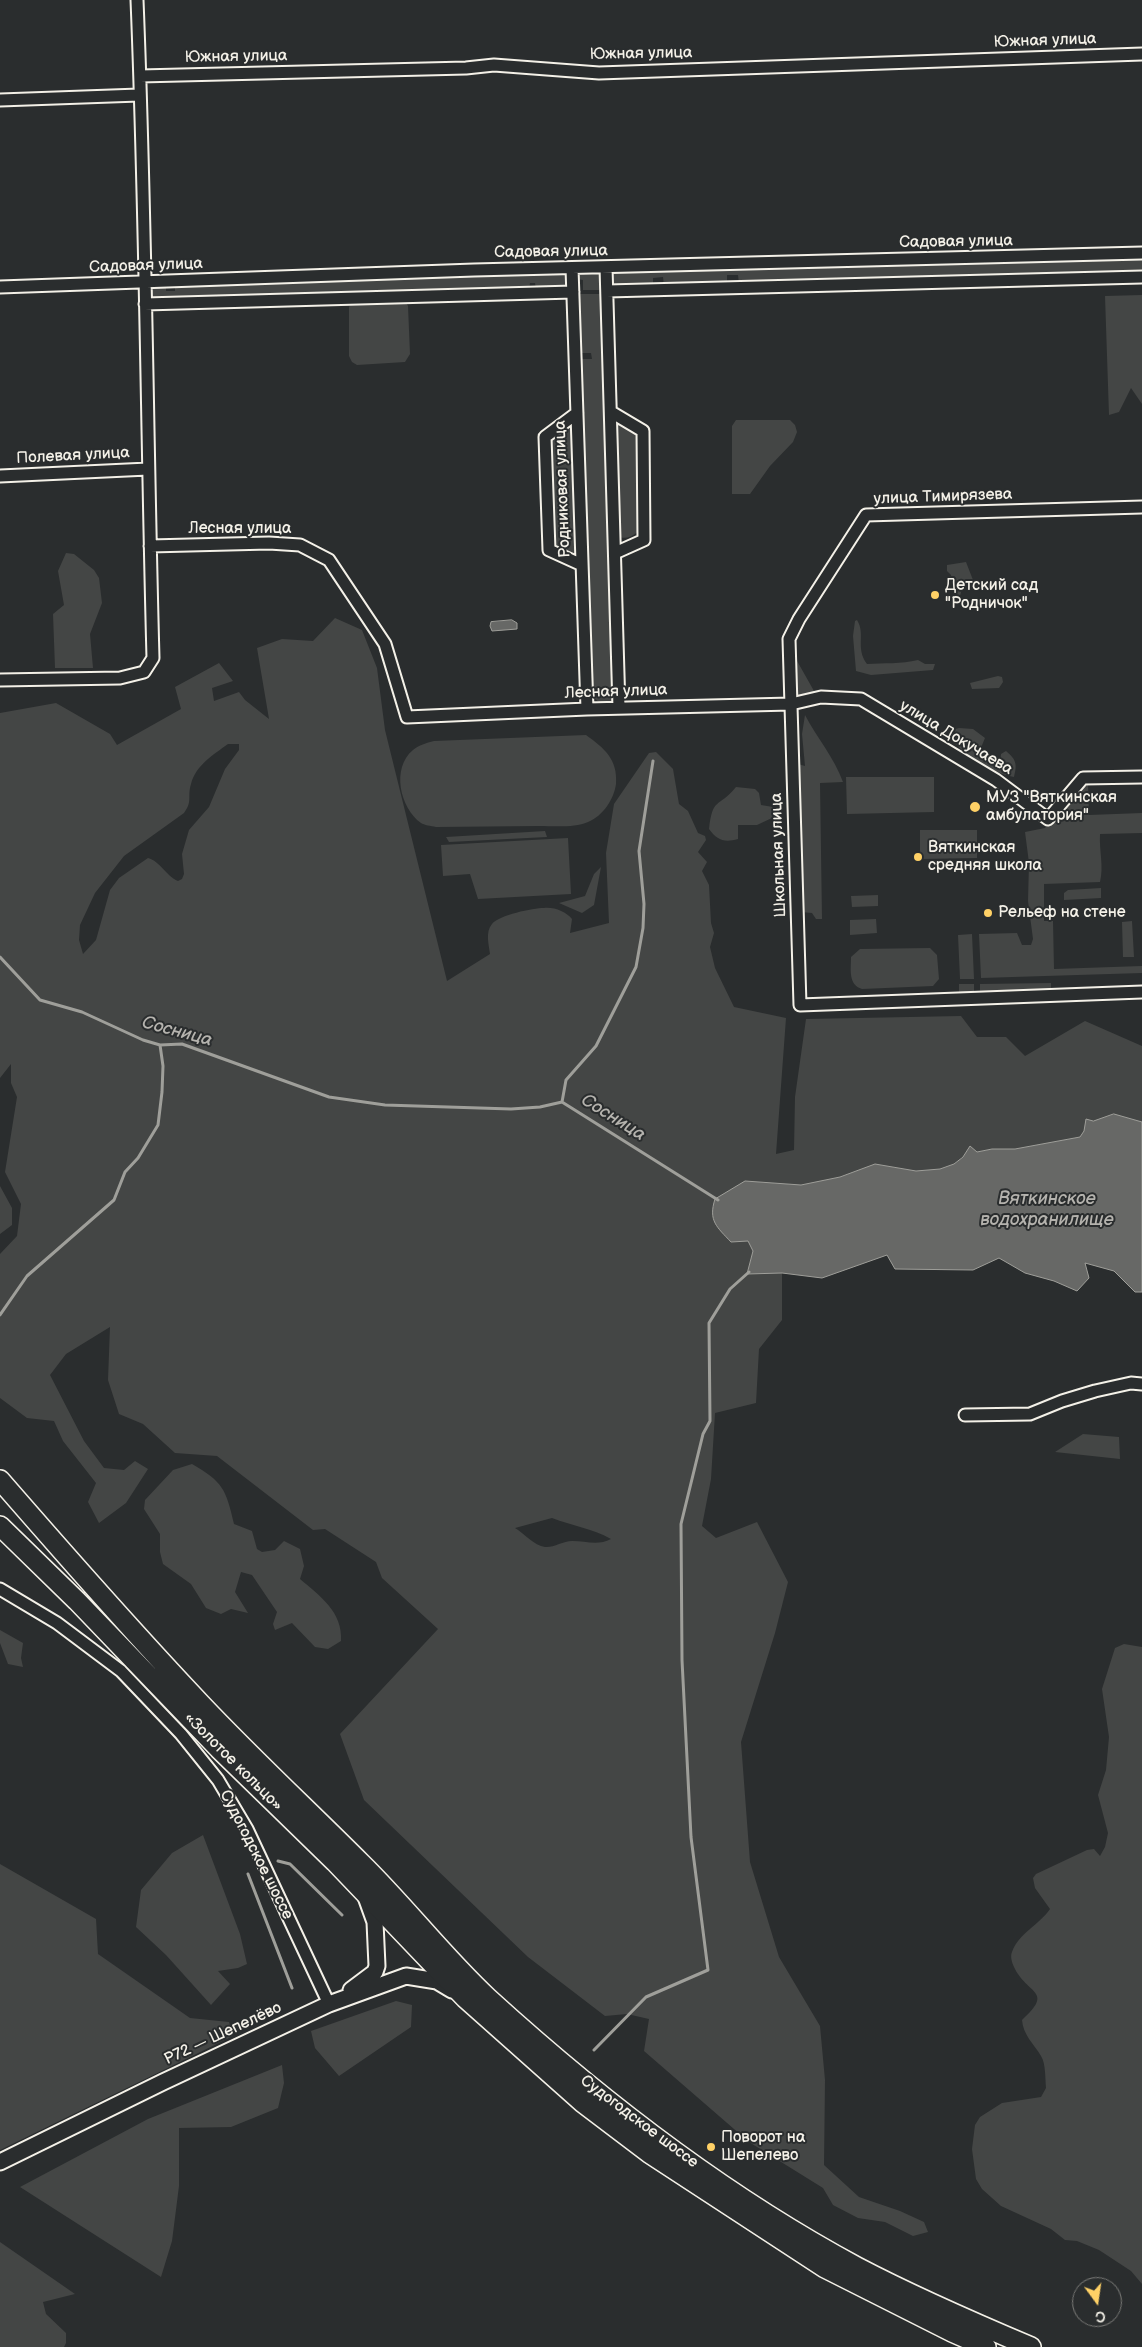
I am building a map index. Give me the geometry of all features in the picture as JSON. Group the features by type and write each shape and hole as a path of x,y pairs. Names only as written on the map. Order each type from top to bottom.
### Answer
{"main road":[{"name":"«Золотое кольцо»","path":"0,1480 94,1588 197,1700 309,1811"},
{"name":"«Золотое кольцо»","path":"0,1526 77,1601 219,1749 365,1894 466,1998"},
{"name":"Судогодское шоссе","path":"309,1811 369,1871 484,1994 566,2067 625,2114 746,2200 856,2266 927,2302 1031,2347"},
{"name":"Судогодское шоссе","path":"466,1998 583,2103 656,2158 825,2268 952,2332 986,2347"}],"street":[{"path":"0,680 120,678 144,672 153,658 144,187 139,95 137,0"},
{"name":"Южная улица","path":"140,76 466,68 494,64 599,73 1142,54"},
{"path":"0,100 139,95"},
{"name":"Садовая улица","path":"0,287 572,268 1142,253"},
{"path":"606,267 619,708"},
{"name":"Родниковая улица","path":"572,268 587,709"},
{"path":"607,291 1142,277"},
{"path":"145,304 573,292"},
{"path":"611,412 643,431 644,540 615,553"},
{"path":"577,413 544,437 549,550 582,564"},
{"name":"Полевая улица","path":"0,476 148,469"},
{"name":"улица Тимирязева","path":"791,704 789,638 799,619 866,515 1142,507"},
{"name":"Лесная улица","path":"150,546 292,544 300,545 329,560 385,644 407,717 587,709 791,704"},
{"name":"улица Докучаева","path":"791,704 821,697 861,699 996,780 1048,819 1083,778 1142,777"},
{"name":"Школьная улица","path":"791,704 800,1005 1142,992"},
{"path":"965,1415 1030,1414 1062,1401 1095,1391 1131,1383 1142,1384"},
{"name":"Судогодское шоссе","path":"0,1589 57,1623 121,1671 181,1734 212,1773 247,1829 329,2004"},
{"path":"329,2004 360,1985 375,1972 377,1966 375,1922 365,1894"},
{"name":"Р72 — Шепелёво","path":"0,2162 154,2086 329,2004 406,1976 437,1981 466,1998"}],"shaded area":[{"path":"1142,257 1142,275 823,283 819,279 798,279 794,283 739,284 738,275 727,275 727,284 664,286 663,277 653,278 653,286 617,288 611,283 610,275 614,272"},
{"path":"598,273 602,278 602,290 583,290 583,280 577,279 580,275"},
{"path":"566,274 569,286 563,290 536,290 535,283 530,283 529,290 155,300 149,297 148,293 158,285 166,285 166,291 175,291 175,285"},
{"path":"576,294 603,294 616,696 611,703 597,701 589,689 579,362 582,359 592,359 591,353 582,353 578,348"},
{"path":"1142,295 1142,404 1131,388 1119,412 1109,415 1105,296"},
{"path":"355,299 404,299 408,306 410,354 405,362 357,365 352,362 349,356 349,307"},
{"path":"736,420 790,420 795,425 797,432 793,442 770,466 750,494 732,494 732,426"},
{"path":"621,421 632,428 638,435 638,532 625,538 617,536 615,423"},
{"path":"571,424 575,426 579,553 576,556 558,551 553,545 550,445 553,438"},
{"path":"66,553 74,554 94,570 99,578 102,603 90,634 93,668 55,668 53,614 64,605 58,571"},
{"path":"966,562 973,580 962,589 958,603 954,603 951,575 947,571 947,565"},
{"path":"335,618 362,630 377,668 385,730 447,981 490,954 488,939 490,927 496,921 509,915 539,908 556,909 567,914 572,919 570,933 609,923 606,853 614,804 649,753 656,752 673,769 679,804 688,811 698,833 705,836 706,840 698,852 707,862 702,871 709,885 711,923 714,933 710,947 715,968 734,1007 786,1018 776,1154 794,1150 795,1097 806,1019 961,1016 977,1037 1006,1037 1025,1056 1085,1021 1142,1046 1142,1122 1114,1115 1093,1121 1080,1137 1015,1149 992,1149 977,1152 962,1157 954,1164 940,1169 916,1171 875,1164 840,1177 801,1185 745,1181 748,1241 753,1251 747,1274 782,1273 782,1320 759,1349 756,1403 715,1413 711,1479 702,1526 716,1538 757,1522 788,1582 775,1633 741,1742 750,1862 779,1957 820,2026 825,2080 824,2165 859,2197 900,2211 924,2222 928,2232 913,2236 885,2222 858,2218 833,2205 823,2188 749,2142 644,2051 649,2019 627,2014 605,2016 528,1957 364,1800 340,1734 438,1629 382,1578 376,1562 325,1529 313,1530 217,1456 175,1453 143,1424 119,1414 108,1380 110,1327 66,1354 50,1375 84,1441 104,1468 124,1470 135,1461 148,1469 126,1503 99,1523 88,1502 96,1483 63,1441 54,1421 27,1418 0,1398 0,1254 17,1236 21,1204 5,1172 17,1097 11,1083 11,1064 0,1078 0,713 56,703 110,734 117,745 181,709 175,687 219,663 233,681 212,688 214,701 239,692 245,700 269,719 257,648 282,639 313,641","holes":["228,744 239,744 239,750 225,769 209,807 189,830 182,854 184,874 182,879 178,881 174,879 156,862 148,858 119,878 110,890 96,940 83,954 79,940 80,925 95,893 124,856 184,813 189,802 193,777 206,761","552,1518 597,1532 611,1539 597,1543 569,1541 545,1547 533,1542 515,1528"]},
{"path":"857,620 861,631 863,658 867,664 899,663 918,660 925,664 935,664 933,670 871,675 856,671 853,636 855,621"},
{"path":"792,652 814,691 814,695 795,698"},
{"path":"998,676 1002,677 1003,682 999,688 972,689 970,683"},
{"path":"805,715 835,764 843,782 820,783 822,919 816,919 812,913 801,912 798,764 805,766 802,734"},
{"path":"959,728 973,729 985,738 980,750 991,761 1000,763 1001,754 1006,751 1010,754 1015,763 1014,777 988,768 964,752 951,739 952,730"},
{"path":"586,735 608,755 615,768 616,775 615,790 610,801 598,816 588,822 564,826 436,827 421,823 408,808 403,798 400,777 402,767 406,758 413,750 425,743 434,741"},
{"path":"846,777 934,777 934,812 847,814"},
{"path":"1088,783 1089,815 1142,813 1142,833 1100,834 1102,870 1100,882 1044,884 1044,921 1053,921 1054,969 1142,966 1142,973 981,978 979,934 1017,933 1022,945 1031,945 1033,939 1028,901 1029,863 1025,832 1045,828"},
{"path":"736,787 755,789 759,793 761,805 773,807 774,817 757,825 738,825 738,839 721,840 709,829 712,812 717,804"},
{"path":"920,830 977,830 977,858 920,859"},
{"path":"545,831 547,837 449,842 446,837"},
{"path":"568,838 571,894 478,899 470,874 443,876 441,845"},
{"path":"601,867 594,905 582,913 559,903 585,896 594,874"},
{"path":"1101,888 1101,898 1064,900 1064,893 1068,890"},
{"path":"878,895 878,906 852,907 851,896"},
{"path":"876,919 877,933 850,935 850,920"},
{"path":"1132,921 1134,957 1123,957 1122,922"},
{"path":"972,934 974,979 960,979 958,935"},
{"path":"930,948 937,955 939,979 933,986 862,989 854,984 852,980 851,957 860,949"},
{"path":"1051,983 1051,989 1047,990 980,992 980,984"},
{"path":"959,984 974,984 974,992 959,992"},
{"path":"0,1186 12,1208 12,1225 0,1234"},
{"path":"1083,1434 1119,1437 1120,1459 1055,1452"},
{"path":"192,1464 211,1476 222,1488 234,1524 252,1531 257,1549 262,1552 275,1550 284,1541 300,1549 304,1566 300,1579 329,1605 338,1621 341,1641 328,1649 315,1647 292,1623 275,1630 273,1624 277,1612 252,1575 241,1572 235,1592 248,1613 231,1609 221,1614 206,1608 191,1584 163,1564 160,1552 160,1534 144,1509 145,1500 173,1470"},
{"path":"0,1630 23,1643 21,1658 23,1667 8,1664 0,1643"},
{"path":"1124,1644 1142,1647 1142,2284 1131,2271 1099,2250 1077,2241 1065,2240 1051,2229 1001,2206 982,2189 976,2179 972,2149 975,2125 980,2117 1002,2103 1041,2097 1046,2088 1043,2059 1027,2035 1022,2020 1032,2010 1037,1997 1019,1976 1014,1967 1011,1954 1015,1945 1024,1934 1050,1909 1035,1888 1033,1878 1036,1874 1087,1850 1094,1849 1100,1856 1105,1847 1108,1833 1098,1795 1106,1770 1109,1737 1102,1689 1115,1648"},
{"path":"203,1835 240,1934 247,1964 238,1968 218,1971 230,1984 211,2005 166,1955 136,1927 141,1890 172,1853"},
{"path":"0,1864 96,1919 98,1954 190,2018 229,2022 233,2036 0,2150"},
{"path":"396,2001 412,2005 411,2027 339,2076 315,2048 311,2031"},
{"path":"282,2065 284,2083 278,2108 231,2127 179,2128 179,2186 172,2241 161,2277 20,2187 148,2119"},
{"path":"0,2242 75,2294 43,2302 46,2314 66,2333 64,2347 0,2347"}],"water":[{"path":"512,620 517,623 517,629 492,631 491,622"},
{"name":"Вяткинское водохранилище","path":"1114,1114 1142,1122 1142,1292 1135,1292 1114,1271 1085,1263 1089,1278 1077,1291 1054,1281 1025,1273 999,1258 973,1270 895,1269 887,1255 822,1278 782,1273 747,1274 753,1251 748,1241 731,1242 718,1228 713,1218 715,1199 745,1181 801,1185 840,1177 875,1164 916,1171 940,1169 954,1164 963,1157 970,1146 977,1152 992,1149 1015,1149 1080,1137 1084,1131 1086,1119 1093,1121"}],"waterway":[{"path":"562,1102 566,1080 596,1046 636,967 643,928 644,904 639,851 653,761"},
{"name":"Сосница","path":"0,957 40,1000 82,1012 143,1040 160,1045 182,1044 329,1097 385,1105 511,1109 540,1107 562,1102 718,1200"},
{"path":"0,1315 27,1276 114,1200 125,1172 138,1158 158,1125 163,1066 160,1045"},
{"path":"594,2050 646,1997 708,1970 691,1837 682,1660 681,1524 703,1434 710,1421 709,1323 730,1289 749,1272"},
{"path":"278,1861 290,1864 342,1915"},
{"path":"248,1874 292,1988"}],"place":[{"name":"Детский сад \"Родничок\"","path":"935,595"},
{"name":"МУЗ \"Вяткинская амбулатория\"","path":"975,807"},
{"name":"Вяткинская средняя школа","path":"918,857"},
{"name":"Рельеф на стене","path":"988,913"},
{"name":"Поворот на Шепелево","path":"711,2147"}]}
